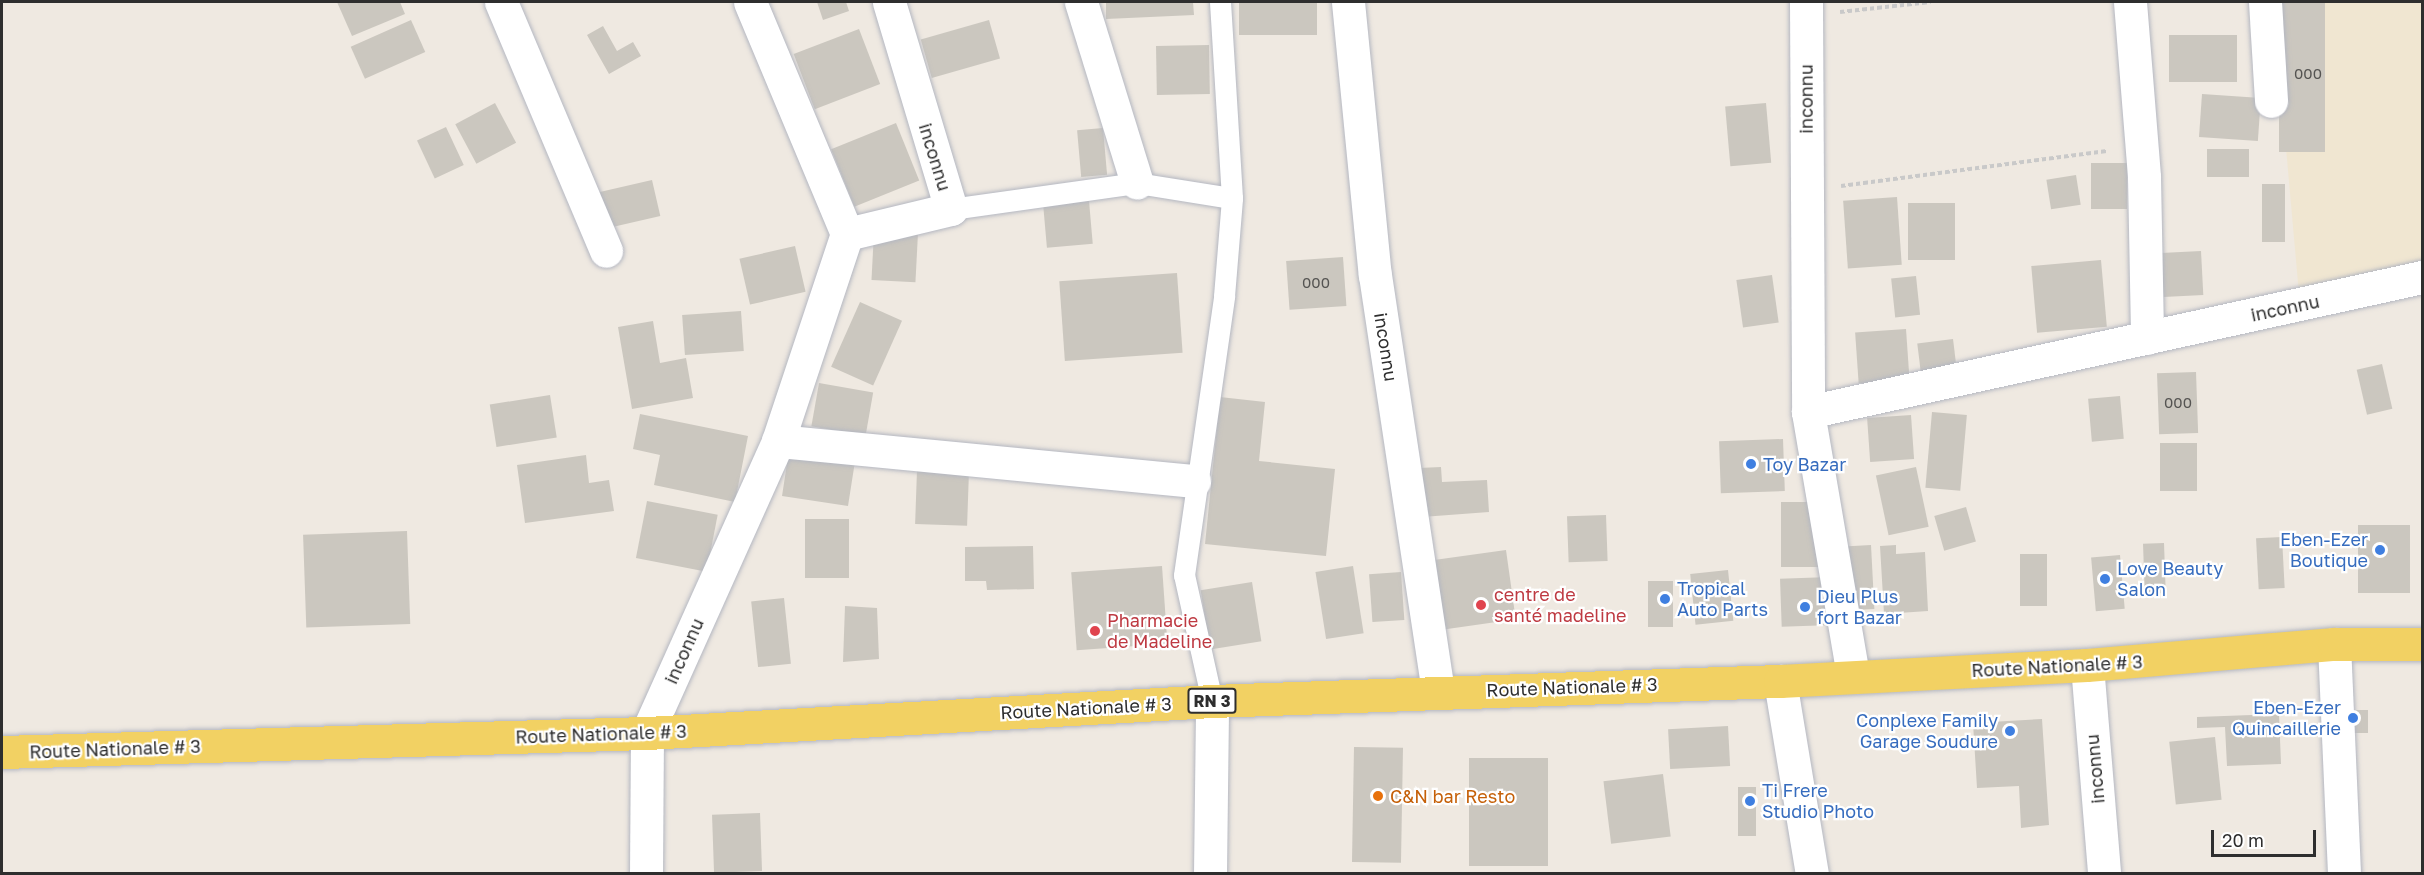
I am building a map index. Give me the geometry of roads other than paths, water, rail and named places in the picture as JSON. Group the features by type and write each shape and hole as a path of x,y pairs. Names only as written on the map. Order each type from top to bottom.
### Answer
{"main road":[{"name":"Route Nationale # 3","path":"2,752 647,733 1212,701 1438,691 1780,681 2087,665 2334,644 2422,644"}],"street":[{"path":"501,2 606,251"},
{"path":"750,2 847,234"},
{"name":"inconnu","path":"646,873 647,733 778,441 847,234 951,209 889,2"},
{"path":"1081,2 1137,183"},
{"name":"inconnu","path":"1348,2 1375,274 1438,691"},
{"path":"2130,2 2144,177 2147,338"},
{"path":"2265,2 2271,101"},
{"name":"inconnu","path":"1806,8 1808,412 1853,676"},
{"name":"inconnu","path":"1808,412 2422,277"},
{"path":"778,441 1194,481"},
{"path":"2334,644 2344,873"},
{"name":"inconnu","path":"2087,665 2104,873"},
{"path":"1780,681 1812,873"},
{"path":"1210,873 1212,701"}],"lane":[{"path":"1212,701 1184,575 1194,481 1224,296 1232,198 1220,2"},
{"path":"951,209 1137,183 1232,198"}],"place":[{"name":"Toy Bazar","path":"1751,464"},
{"name":"Eben-Ezer Boutique","path":"2380,550"},
{"name":"Love Beauty Salon","path":"2105,579"},
{"name":"Tropical Auto Parts","path":"1665,599"},
{"name":"centre de santé madeline","path":"1481,605"},
{"name":"Dieu Plus fort Bazar","path":"1805,607"},
{"name":"Pharmacie de Madeline","path":"1095,631"},
{"name":"Eben-Ezer Quincaillerie","path":"2353,718"},
{"name":"Conplexe Family Garage Soudure","path":"2010,731"},
{"name":"C&N bar Resto","path":"1378,796"},
{"name":"Ti Frere Studio Photo","path":"1750,801"}]}
